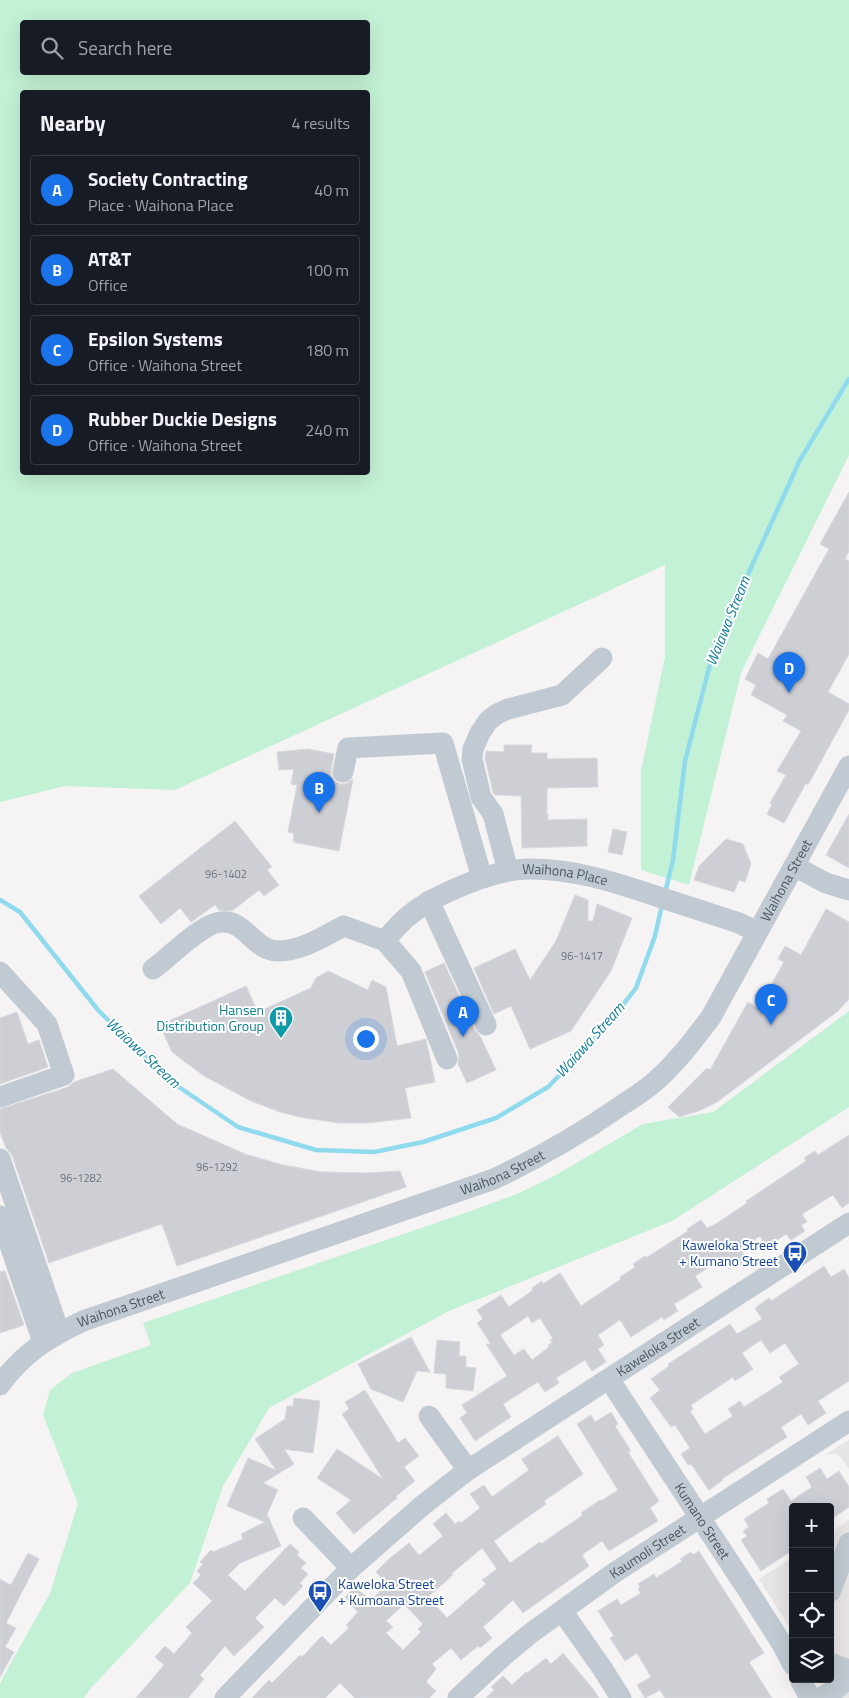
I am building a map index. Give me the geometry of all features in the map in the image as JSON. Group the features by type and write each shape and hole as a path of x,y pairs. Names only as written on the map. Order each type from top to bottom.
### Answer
{"street":[{"path":"508,871 493,814 481,797 472,759 473,748 488,721 502,711 562,695 602,658"},
{"path":"343,772 348,748 442,743 482,878"},
{"name":"Waihona Street","path":"0,1385 17,1364 51,1337 83,1322 494,1179 532,1161 594,1125 651,1085 695,1039 711,1017 849,766"},
{"path":"794,866 826,883 849,890"},
{"name":"Waihona Place","path":"385,941 398,924 429,902 482,878 508,871 526,869 583,874 633,888 739,923 757,932"},
{"path":"429,902 486,1025"},
{"path":"153,969 204,928 216,923 229,922 240,926 253,940 264,948 277,951 302,947 344,926 385,941 411,972 447,1059"},
{"path":"0,972 47,1024 64,1076 0,1097"},
{"path":"0,1160 51,1337"},
{"path":"0,1216 51,1337"},
{"name":"Kaweloka Street","path":"225,1698 351,1568 422,1505 468,1470 849,1223"},
{"name":"Kumano Street","path":"609,1379 701,1518 789,1657"},
{"path":"429,1416 468,1470"},
{"name":"Kaumoli Street","path":"458,1698 501,1658 614,1573 847,1425"},
{"path":"303,1518 351,1568"},
{"path":"834,1582 849,1543"},
{"path":"562,1611 621,1698"},
{"path":"820,1698 834,1691 846,1680 849,1672 834,1666"},
{"path":"802,1683 810,1698"}],"shaded area":[{"path":"849,1440 849,1469 841,1457 836,1454 825,1455"},
{"path":"849,1520 849,1698 828,1698 820,1683 834,1683 834,1530"},
{"path":"789,1560 789,1627 759,1579"}],"green space":[{"path":"0,0 849,0 849,455 741,673 689,885 641,870 641,771 665,657 665,565 175,790 65,786 0,802"},
{"path":"849,1011 849,1107 672,1221 449,1311 269,1408 223,1486 190,1583 90,1689 84,1698 0,1698 2,1679 50,1593 78,1504 43,1415 50,1390 72,1373 151,1345 143,1323 517,1194 556,1175 643,1124 713,1112"}],"building":[{"path":"849,492 849,551 845,559 849,561 849,654 828,692 849,704 849,710 808,785 806,783 784,823 767,814 772,804 770,803 786,775 777,771 801,731 783,721 787,715 751,695 756,685 745,679 758,653 768,659 829,549 820,544"},
{"path":"504,745 532,745 531,753 547,753 547,759 597,758 598,787 547,788 548,820 587,819 587,846 522,848 521,796 495,795 485,758 486,751 504,752"},
{"path":"308,749 334,754 331,776 335,782 346,784 353,779 339,851 293,842 294,833 288,832 297,785 291,784 294,769 279,770 277,752"},
{"path":"849,814 849,868 826,855"},
{"path":"235,821 272,867 267,870 279,885 264,896 259,890 232,911 219,910 215,905 191,922 180,908 161,924 139,896"},
{"path":"613,829 627,832 622,855 608,852"},
{"path":"726,839 743,844 751,864 745,882 739,880 734,892 694,880 699,866"},
{"path":"575,895 588,900 588,921 593,921 597,904 632,918 611,971 571,1031 530,1049 511,1006 494,1014 474,968 515,949 530,980 556,941"},
{"path":"826,909 849,922 849,999 838,1011 717,1102 701,1110 679,1117 668,1107 707,1068 710,1070 748,1002 758,1008 784,962 778,959 785,946 801,955"},
{"path":"444,963 496,1070 467,1083 458,1064 459,1054 425,972"},
{"name":"Hansen Distribution Group","path":"328,971 368,990 372,980 386,987 397,1046 426,1039 435,1082 405,1088 411,1118 367,1123 339,1123 280,1112 251,1101 204,1076 172,1052 160,1025 246,986 258,1012 311,988 316,978"},
{"path":"17,1012 28,1044 39,1040 48,1067 0,1084 0,1018"},
{"path":"113,1069 177,1124 245,1154 283,1165 322,1172 367,1173 400,1171 406,1187 177,1266 162,1224 49,1263 12,1155 6,1148 0,1132 0,1109 68,1087 74,1082"},
{"path":"849,1135 849,1203 842,1208 833,1195 802,1214 807,1222 801,1225 805,1231 791,1240 786,1234 767,1247 760,1236 740,1249 748,1260 737,1267 734,1266 729,1269 722,1259 695,1276 702,1287 674,1304 678,1311 664,1320 662,1317 631,1337 620,1320 598,1335 604,1345 598,1349 606,1362 592,1371 585,1360 556,1378 559,1383 545,1392 538,1382 503,1404 511,1417 475,1441 460,1418 467,1413 462,1405 507,1376 486,1344 491,1344 477,1323 483,1319 477,1310 501,1295 509,1307 542,1281 543,1284 560,1273 581,1306 621,1279 620,1277 635,1267 633,1264 645,1256 646,1258 688,1231 687,1229 701,1220 707,1228 714,1225 806,1161 804,1158 815,1151 818,1155","holes":["528,1316 532,1323 540,1318 553,1339 550,1340 552,1343 548,1345 549,1347 532,1360 524,1349 514,1355 500,1335"]},
{"path":"824,1266 831,1277 844,1269 849,1278 849,1381 818,1401 826,1413 808,1425 801,1414 781,1427 787,1437 722,1479 709,1490 691,1464 688,1465 681,1454 690,1448 675,1425 671,1427 650,1398 660,1390 651,1379 669,1366 668,1364 730,1324 737,1334 762,1319 755,1308 769,1298 771,1301","holes":["761,1340 770,1353 785,1343 799,1364 779,1377 783,1382 744,1407 740,1401 728,1409 733,1416 705,1434 690,1411 693,1409 691,1405 733,1377 735,1381 753,1369 742,1353"]},
{"path":"5,1271 24,1325 0,1333 0,1272"},
{"path":"411,1337 430,1372 417,1371 403,1402 371,1389 358,1364"},
{"path":"437,1340 460,1342 459,1356 466,1356 466,1367 476,1368 473,1391 446,1388 446,1374 434,1373"},
{"path":"365,1390 398,1443 405,1438 419,1456 404,1467 415,1481 354,1534 336,1513 351,1500 317,1478 337,1449 383,1479 342,1414 349,1409 345,1402"},
{"path":"294,1398 320,1401 313,1453 284,1449 294,1464 263,1483 278,1490 267,1514 281,1546 240,1563 228,1575 245,1591 290,1544 299,1552 297,1555 306,1563 301,1568 308,1574 300,1583 303,1586 284,1606 275,1598 255,1618 264,1627 234,1656 225,1646 200,1675 204,1679 188,1698 136,1698 164,1665 155,1657 165,1646 174,1654 192,1633 186,1627 212,1601 193,1583 201,1575 197,1571 203,1564 200,1562 211,1550 213,1552 243,1539 241,1534 265,1522 227,1506 248,1458 276,1470 255,1439 285,1419 287,1406 293,1406"},
{"path":"611,1412 618,1424 615,1426 631,1451 628,1452 659,1501 650,1508 658,1521 609,1551 602,1541 582,1555 589,1566 523,1613 513,1600 483,1627 492,1638 480,1648 478,1646 461,1660 451,1648 432,1664 436,1669 426,1682 436,1691 429,1698 355,1698 340,1683 325,1698 252,1698 269,1680 272,1683 300,1655 302,1657 322,1636 331,1645 349,1628 346,1625 358,1612 345,1597 355,1587 370,1600 388,1585 376,1572 389,1559 409,1543 419,1555 421,1554 443,1536 433,1524 446,1513 455,1524 459,1521 461,1523 480,1508 470,1494 484,1485 492,1497 529,1470 522,1459 558,1436 583,1474 544,1501 546,1504 494,1541 510,1563 583,1515 581,1513 600,1500 618,1490 577,1424 591,1415 595,1422","holes":["482,1548 497,1569 482,1580 486,1584 447,1618 428,1597 453,1575 451,1574","404,1604 423,1624 418,1629 421,1632 403,1650 386,1633 393,1627 386,1621"]},
{"path":"820,1468 827,1479 839,1471 849,1487 849,1507 834,1517 834,1503 789,1503 789,1553 761,1571 741,1540 747,1536 743,1531 749,1527 744,1519 769,1503 767,1499 783,1489 791,1501 812,1487 806,1477"},
{"path":"699,1551 764,1653 749,1662 772,1698 665,1698 660,1690 645,1698 637,1685 651,1677 637,1653 625,1661 610,1638 614,1636 598,1611 617,1599 621,1605 641,1593 638,1589 640,1587 638,1584 654,1574 656,1578 682,1561 680,1559 691,1552 693,1555"},
{"path":"28,1553 39,1559 6,1623 16,1628 5,1647 14,1652 0,1677 0,1579 11,1585"},
{"path":"563,1653 599,1698 486,1698 494,1690 491,1687 503,1676 512,1685 546,1658 551,1664"}],"waterway":[{"name":"Waiawa Stream","path":"665,893 673,860 685,761 714,649 800,460 849,379"},
{"name":"Waiawa Stream","path":"0,900 20,912 98,1010 170,1081 238,1127 316,1150 374,1152 423,1142 496,1118 548,1087 606,1027 636,988 655,936 662,905"}],"place":[{"name":"Rubber Duckie Designs","path":"789,693"},
{"name":"AT&T","path":"319,813"},
{"name":"Epsilon Systems","path":"771,1025"},
{"name":"Society Contracting","path":"463,1037"},
{"name":"Hansen Distribution Group","path":"281,1039"},
{"name":"Kaweloka Street + Kumano Street","path":"795,1274"},
{"name":"Kaweloka Street + Kumoana Street","path":"320,1613"}]}
